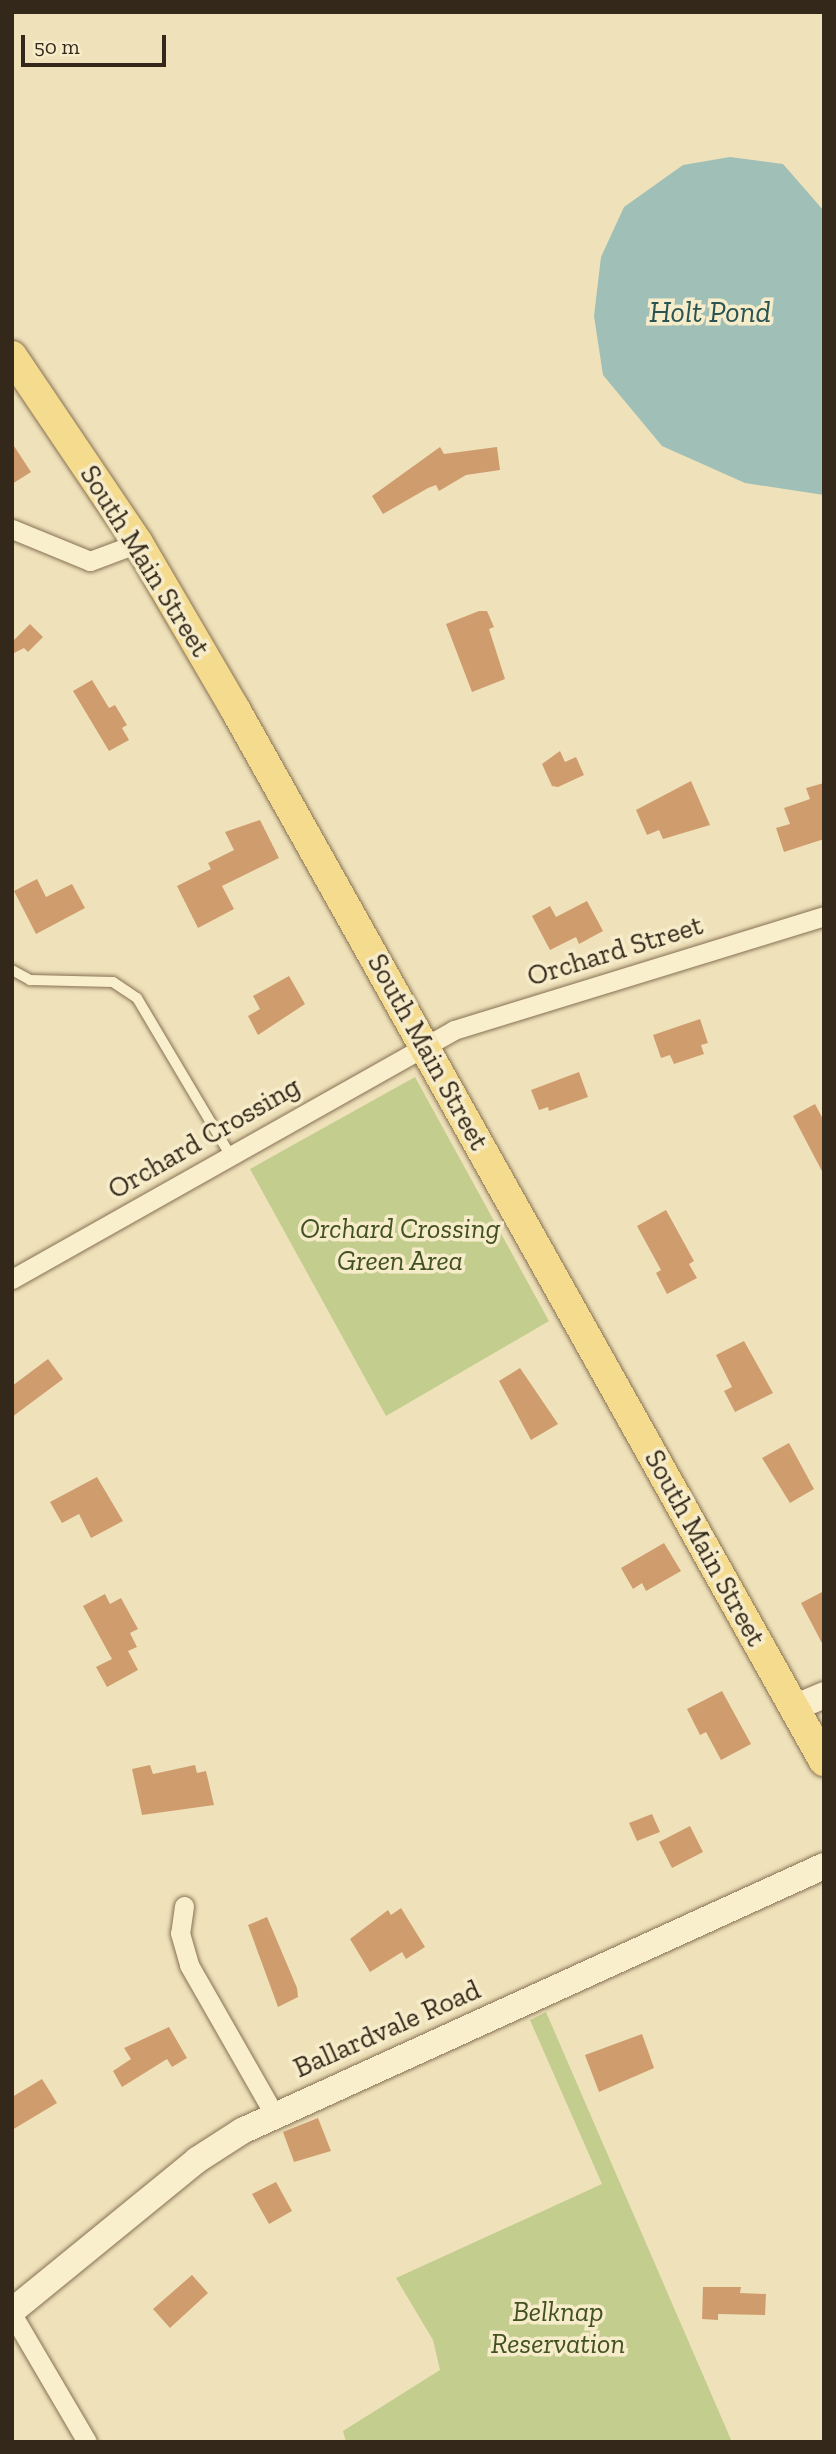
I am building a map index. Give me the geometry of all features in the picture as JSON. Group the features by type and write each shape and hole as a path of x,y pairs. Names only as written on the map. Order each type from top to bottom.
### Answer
{"main road":[{"name":"South Main Street","path":"12,356 138,543 424,1044 824,1761"}],"street":[{"path":"12,528 90,561 138,543"},
{"name":"Orchard Street","path":"424,1044 454,1030 824,916"},
{"name":"Orchard Crossing","path":"12,1279 424,1044"},
{"path":"794,1708 824,1695"},
{"name":"Ballardvale Road","path":"12,2313 197,2160 274,2114 405,2059 824,1866"},
{"path":"184,1906 180,1933 188,1965 274,2114"},
{"path":"12,2313 87,2442"}],"lane":[{"path":"12,970 30,980 113,982 137,998 231,1156"}],"green space":[{"name":"Orchard Crossing Green Area","path":"415,1077 549,1321 386,1416 250,1169"},
{"name":"Belknap Reservation","path":"546,2012 732,2442 346,2442 343,2431 440,2370 433,2340 396,2278 602,2184 530,2020"}],"water":[{"name":"Holt Pond","path":"730,157 783,164 824,211 824,495 745,483 662,446 603,375 594,316 601,257 624,207 683,165"}],"building":[{"path":"12,443 31,472 12,484"},
{"path":"440,447 444,454 497,447 500,470 466,475 439,491 436,485 428,488 383,514 372,496"},
{"path":"479,611 487,611 494,627 489,629 505,679 472,692 446,624"},
{"path":"30,624 43,637 28,652 24,648 12,654 12,642"},
{"path":"92,680 109,708 115,705 127,725 122,728 129,740 109,751 73,691"},
{"path":"560,751 565,762 576,757 584,775 558,787 552,786 542,764"},
{"path":"691,781 710,825 663,839 659,830 647,835 636,810"},
{"path":"824,783 824,839 784,852 776,828 790,824 784,808 810,799 806,788"},
{"path":"260,820 279,858 222,886 234,909 198,928 177,886 211,869 208,863 234,850 225,832"},
{"path":"37,879 46,897 72,884 85,908 36,934 14,891"},
{"path":"587,901 603,931 579,944 576,937 550,950 532,916 550,906 556,917"},
{"path":"289,976 305,1004 258,1035 248,1016 260,1009 253,996"},
{"path":"700,1019 708,1043 701,1045 704,1054 674,1064 670,1055 661,1058 653,1035"},
{"path":"579,1072 588,1097 549,1111 548,1107 539,1110 531,1090"},
{"path":"815,1104 824,1121 824,1175 793,1116"},
{"path":"666,1210 694,1261 689,1264 697,1278 667,1294 656,1273 661,1270 637,1226"},
{"path":"744,1341 773,1393 735,1412 724,1391 732,1387 716,1355"},
{"path":"48,1359 63,1379 12,1417 12,1386"},
{"path":"520,1368 558,1424 531,1440 499,1381"},
{"path":"789,1443 814,1489 790,1503 762,1458"},
{"path":"97,1477 123,1521 91,1538 79,1514 62,1523 50,1502"},
{"path":"664,1543 681,1571 646,1591 642,1583 633,1589 621,1568"},
{"path":"824,1591 824,1647 801,1603"},
{"path":"105,1594 110,1604 121,1598 138,1629 130,1633 137,1647 128,1651 138,1670 107,1687 96,1667 112,1659 83,1606"},
{"path":"722,1691 751,1744 721,1760 706,1732 700,1735 687,1709"},
{"path":"150,1765 153,1774 195,1765 197,1773 206,1771 214,1805 142,1815 132,1769"},
{"path":"652,1814 660,1832 637,1841 629,1823"},
{"path":"690,1826 703,1852 672,1868 659,1842"},
{"path":"401,1908 425,1947 406,1959 402,1952 370,1972 350,1939 388,1910 391,1915"},
{"path":"267,1917 297,1988 298,1997 278,2007 248,1925"},
{"path":"169,2027 187,2058 172,2067 167,2059 122,2087 113,2071 131,2059 124,2048"},
{"path":"642,2034 654,2068 599,2092 585,2055"},
{"path":"42,2079 57,2103 12,2130 12,2097"},
{"path":"318,2118 331,2151 294,2162 283,2132"},
{"path":"276,2182 292,2211 269,2224 252,2194"},
{"path":"192,2275 208,2293 170,2328 153,2309"},
{"path":"703,2287 741,2287 740,2293 766,2294 765,2315 718,2314 718,2320 702,2319"}]}
